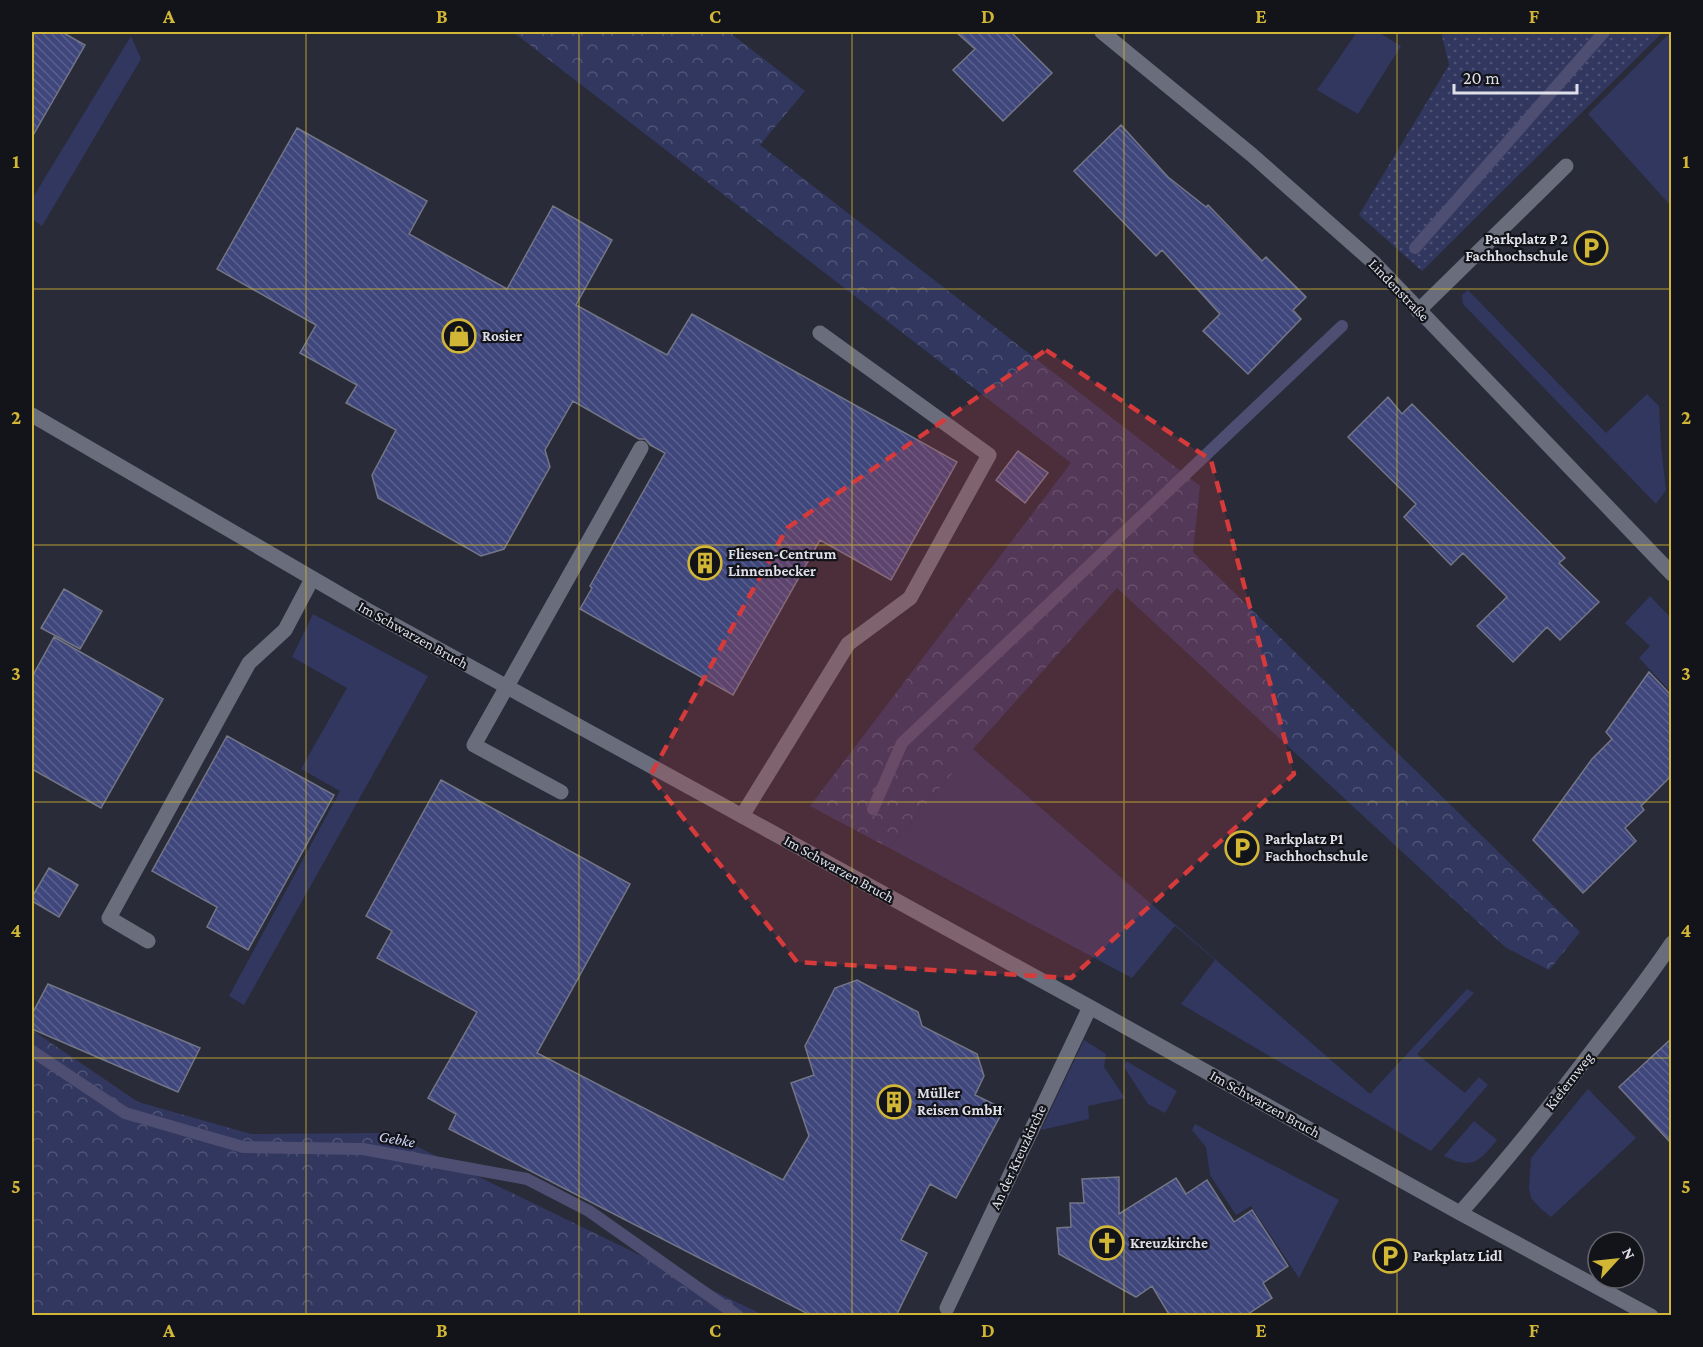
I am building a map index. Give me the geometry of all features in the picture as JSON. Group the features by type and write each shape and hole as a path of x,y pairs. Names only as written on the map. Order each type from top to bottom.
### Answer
{"street":[{"name":"Lindenstraße","path":"1102,32 1285,183 1373,262 1671,574"},
{"path":"1419,312 1566,166"},
{"path":"742,816 848,644 910,598 989,455 820,333"},
{"name":"Im Schwarzen Bruch","path":"32,415 312,579 1460,1213 1651,1316"},
{"path":"561,792 474,746 641,448"},
{"path":"148,940 109,918 249,663 285,630 312,579"},
{"name":"Kiefernweg","path":"1460,1213 1508,1159 1671,944"},
{"name":"An der Kreuzkirche","path":"947,1308 1090,1007"}],"highlighted area":[{"path":"1046,350 1211,460 1294,774 1071,978 797,962 650,776 787,528"}],"green space":[{"path":"513,32 729,32 805,91 760,145 1200,486 1193,552 1580,932 1549,970 1505,947 1117,588 973,749 889,848 810,806 1071,463"},
{"path":"1357,32 1378,32 1401,46 1358,114 1317,90"},
{"path":"1441,32 1663,32 1422,271 1359,215 1449,65"},
{"path":"1672,32 1671,206 1588,114"},
{"path":"131,36 141,59 42,226 32,219 32,199"},
{"path":"1468,290 1606,433 1647,394 1659,406 1666,490 1656,504 1463,304 1462,295"},
{"path":"1650,596 1671,618 1671,692 1639,658 1650,646 1625,623"},
{"path":"313,614 428,676 244,1005 229,996 340,791 301,769 347,688 292,657"},
{"path":"973,749 1370,1094 1467,989 1474,993 1417,1054 1465,1093 1479,1077 1488,1085 1431,1151 1181,1004 1215,960 1175,926 1132,978 889,848"},
{"path":"32,1030 138,1102 251,1134 389,1133 763,1315 32,1315"},
{"path":"1084,1040 1106,1054 1104,1067 1125,1098 1088,1106 1089,1119 1041,1130"},
{"path":"1126,1061 1177,1091 1165,1113 1148,1104 1124,1067"},
{"path":"1588,1089 1636,1138 1551,1217 1531,1198 1529,1188 1531,1158"},
{"path":"1474,1121 1497,1140 1491,1148 1474,1162 1462,1162 1444,1156"},
{"path":"1195,1124 1339,1200 1299,1278 1251,1206 1236,1215 1210,1175 1206,1147 1192,1130"}],"building":[{"path":"32,32 62,32 85,45 32,137"},
{"path":"956,32 1011,32 1052,73 1003,121 953,70 975,49"},
{"path":"1121,125 1168,177 1206,207 1208,205 1262,261 1266,257 1306,297 1293,310 1301,319 1248,374 1203,331 1220,314 1162,250 1156,256 1074,171"},
{"path":"297,128 427,201 409,234 507,289 553,206 612,240 576,305 667,355 692,314 957,462 891,580 820,540 733,695 580,609 592,588 590,586 665,453 650,445 645,439 639,439 573,401 545,450 550,467 504,549 481,556 378,498 372,475 396,430 346,403 357,385 300,353 316,325 217,269"},
{"path":"1388,397 1402,414 1412,404 1565,558 1559,563 1599,602 1560,640 1547,627 1513,662 1477,626 1507,597 1463,553 1451,565 1404,517 1416,504 1348,437"},
{"path":"1018,451 1048,473 1025,503 996,480"},
{"path":"64,589 102,611 80,649 41,628"},
{"path":"54,637 163,699 101,808 32,769 32,677"},
{"path":"1649,672 1671,695 1671,776 1641,806 1644,810 1625,828 1636,841 1583,893 1533,840 1592,759 1612,739 1606,732"},
{"path":"227,736 334,795 248,950 207,927 217,907 152,871"},
{"path":"441,780 630,884 537,1053 783,1180 809,1136 791,1083 814,1075 805,1046 835,988 857,980 918,1012 922,1026 977,1054 984,1076 975,1095 1004,1109 956,1198 930,1184 901,1240 927,1253 896,1316 812,1316 449,1129 456,1114 428,1098 477,1012 377,958 392,931 366,916"},
{"path":"49,868 78,885 59,917 32,901 32,897"},
{"path":"48,984 200,1048 178,1092 32,1029 32,1014"},
{"path":"1671,1039 1671,1143 1619,1087"},
{"path":"1119,1177 1119,1214 1176,1178 1186,1194 1207,1180 1234,1222 1252,1210 1288,1266 1263,1283 1272,1298 1245,1316 1170,1316 1152,1286 1136,1297 1059,1254 1057,1228 1071,1227 1070,1203 1084,1203 1082,1179"}],"waterway":[{"path":"1415,248 1604,32"},
{"path":"873,809 902,743 1342,326"},
{"name":"Gebke","path":"32,1051 125,1113 243,1147 363,1149 527,1179 589,1211 738,1316"}],"place":[{"name":"Parkplatz P 2 Fachhochschule","path":"1591,248"},
{"name":"Rosier","path":"459,336"},
{"name":"Fliesen-Centrum Linnenbecker","path":"705,563"},
{"name":"Parkplatz P1 Fachhochschule","path":"1242,848"},
{"name":"Müller Reisen GmbH","path":"894,1102"},
{"name":"Kreuzkirche","path":"1107,1243"},
{"name":"Parkplatz Lidl","path":"1390,1256"}]}
